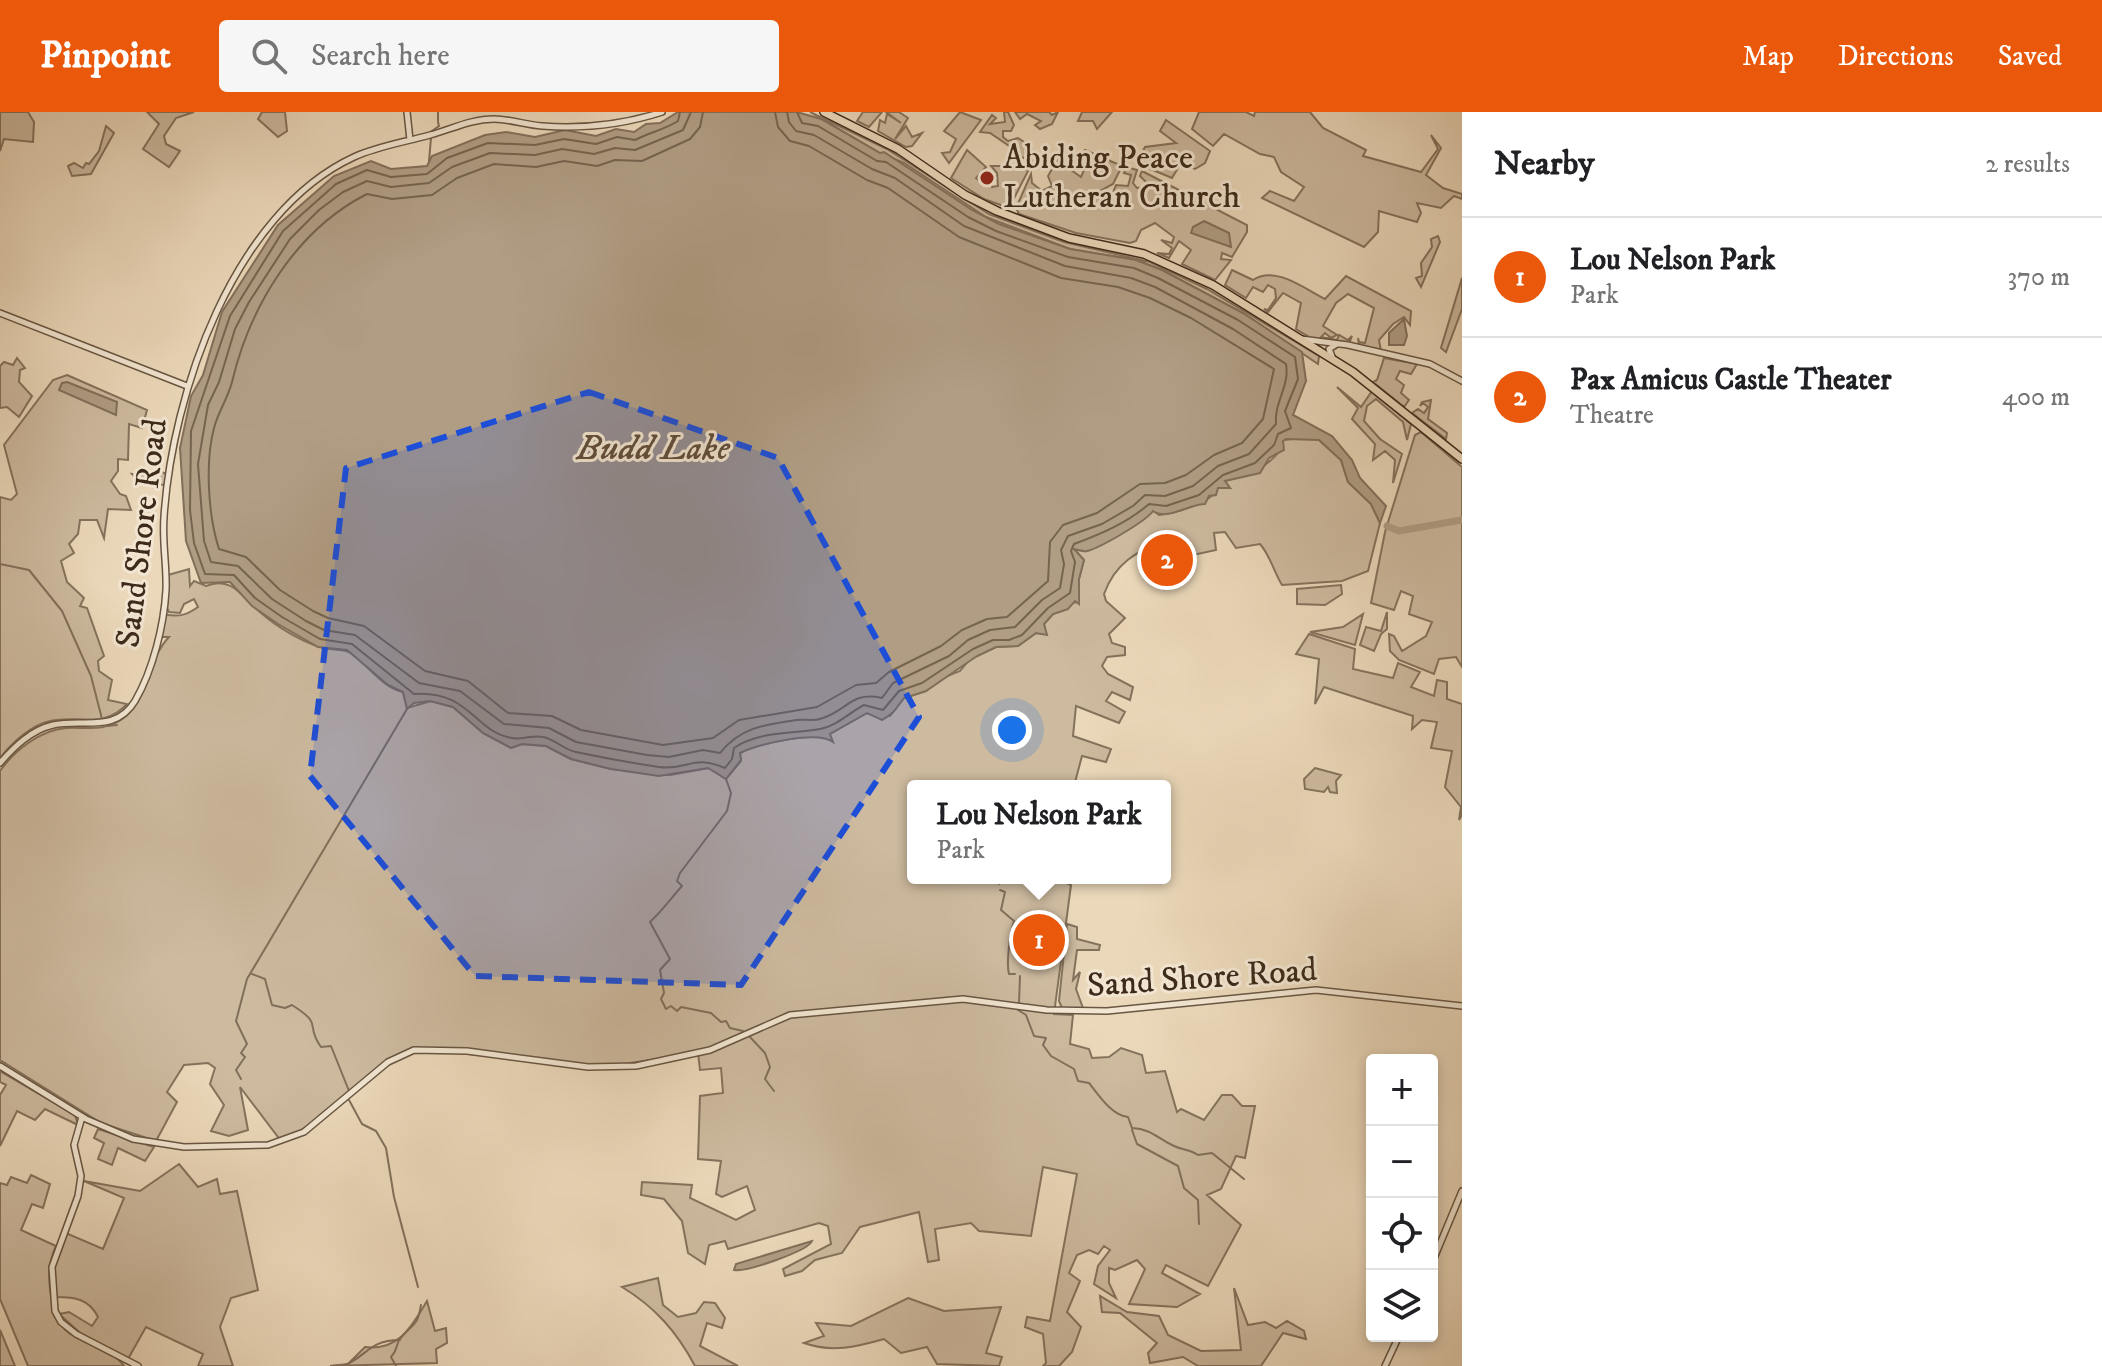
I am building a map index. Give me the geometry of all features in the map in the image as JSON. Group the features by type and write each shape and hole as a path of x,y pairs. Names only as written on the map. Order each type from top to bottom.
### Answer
{"main road":[{"path":"826,113 898,149 988,207 1069,238 1131,250 1160,260 1217,288 1334,360 1462,459"}],"street":[{"path":"407,112 410,140"},
{"name":"Sand Shore Road","path":"0,763 18,745 44,728 106,723 129,709 138,696 155,649 165,596 165,507 187,386 233,283 284,210 348,160 490,119 543,126 597,126 662,112"},
{"path":"0,313 187,386"},
{"path":"1300,339 1338,343 1436,365 1462,381"},
{"path":"1334,360 1329,348 1338,343"},
{"name":"Sand Shore Road","path":"0,1066 82,1117 120,1135 154,1144 268,1145 304,1132 394,1058 414,1050 619,1067 700,1053 797,1014 968,999 1034,1009 1107,1011 1316,990 1462,1006"},
{"path":"82,1117 74,1145 80,1167 78,1196 52,1267 55,1311 61,1322 76,1334 138,1366"},
{"path":"1438,1249 1462,1191"},
{"path":"1385,1366 1396,1342"}],"highlighted area":[{"path":"589,392 778,458 919,717 741,985 475,976 310,776 346,468"}],"shaded area":[{"path":"0,112 28,112 34,122 33,142 4,139 0,151"},
{"path":"147,112 194,112 176,118 164,136 166,144 180,151 169,167 143,149 159,124"},
{"path":"262,112 285,112 287,131 278,137 258,119"},
{"path":"810,112 887,149 989,214 1064,242 1150,262 1207,289 1319,356 1318,364 1243,313 1162,270 1136,260 1070,249 986,217 904,163 880,153"},
{"path":"863,112 882,112 869,127 857,121"},
{"path":"886,112 899,112 908,118 895,139 906,126 912,137 922,133 912,146 906,147 878,131 880,120 885,123 887,114 901,123"},
{"path":"960,112 981,120 949,163 942,153 950,152 956,139 944,131"},
{"path":"1004,112 1008,112 1014,125 1011,131 1003,131 1003,137 1008,141 1018,138 1030,146 1035,156 1032,162 1013,153 1015,150 990,133 980,132 992,115 996,118 990,124 1005,122"},
{"path":"1015,112 1049,112 1052,115 1058,112 1052,124 1040,129 1035,125 1041,121 1027,114 1020,119"},
{"path":"1082,112 1112,112 1097,129 1093,121 1078,121"},
{"path":"1199,112 1246,112 1254,116 1255,112 1310,112 1323,128 1366,150 1363,156 1421,172 1438,149 1431,135 1441,148 1426,175 1443,188 1462,194 1462,199 1454,196 1441,208 1417,203 1421,213 1417,222 1379,211 1378,232 1364,247 1262,198 1270,191 1294,201 1304,187 1281,172 1274,157 1260,154 1224,134 1213,146 1192,129"},
{"path":"1166,120 1210,151 1205,163 1195,169 1181,163 1172,178 1143,166 1140,157 1145,147 1176,143 1160,131"},
{"path":"106,126 114,133 91,174 72,176 68,166 74,163 83,168 86,163 89,164 99,151"},
{"path":"967,150 986,167 976,178 985,185 991,181 992,187 998,186 997,173 991,166 1018,166 1028,171 1009,208 984,199 951,178"},
{"path":"1085,150 1122,166 1113,184 1098,192 1112,195 1116,185 1128,186 1131,175 1124,173 1126,167 1137,170 1133,183 1137,188 1144,187 1146,182 1140,176 1142,171 1247,225 1247,232 1232,257 1222,253 1221,259 1231,260 1215,280 1182,264 1191,250 1179,241 1169,258 1157,253 1169,254 1172,248 1161,240 1172,243 1174,237 1155,223 1141,230 1136,241 1130,243 1076,233 1019,214 1016,208 1031,174 1032,183 1042,191 1052,186 1048,176 1057,160 1081,177 1088,161 1081,157"},
{"path":"1438,236 1440,242 1421,287 1416,278 1422,276 1421,263 1432,247 1431,239"},
{"path":"1232,270 1253,280 1271,275 1280,277 1325,299 1346,276 1411,311 1410,325 1404,317 1393,324 1379,340 1381,351 1359,345 1358,338 1359,342 1365,343 1374,308 1348,294 1336,303 1323,326 1337,335 1331,338 1325,333 1321,337 1337,340 1339,335 1348,340 1352,336 1350,341 1347,342 1311,338 1296,329 1301,303 1283,293 1268,312 1264,309 1268,310 1276,298 1275,289 1268,285 1263,292 1253,287 1246,298 1225,285"},
{"path":"1462,278 1462,309 1446,352 1441,348"},
{"path":"17,358 25,368 20,370 19,382 32,396 19,417 7,407 0,408 0,366 4,362 13,365"},
{"path":"1384,358 1417,364 1411,374 1400,371 1396,379 1404,385 1401,393 1409,400 1404,407 1373,382 1377,380"},
{"path":"67,375 147,410 142,428 129,424 128,460 118,459 118,471 111,481 120,494 126,496 131,510 108,509 104,538 97,520 80,520 78,534 69,544 74,553 61,561 67,582 84,598 80,606 87,608 104,656 98,661 99,671 112,680 108,700 127,704 109,717 43,723 22,735 0,758 0,497 11,500 17,494 4,445 53,380"},
{"path":"1337,387 1361,407 1372,391 1411,424 1407,440 1403,422 1376,399 1367,406 1364,421 1380,439 1402,454 1393,483 1395,460 1385,451 1373,460 1375,444 1352,419 1358,408"},
{"path":"1431,400 1428,419 1447,433 1446,439 1412,413 1418,409 1424,413 1428,407 1423,403 1420,406 1422,402"},
{"path":"1421,432 1462,467 1462,667 1456,657 1439,659 1434,674 1399,660 1390,651 1389,634 1394,636 1402,651 1426,636 1432,622 1409,614 1413,596 1401,591 1394,610 1371,603 1385,532 1415,435"},
{"path":"1310,437 1319,440 1341,460 1348,482 1371,504 1380,523 1368,571 1342,581 1282,585 1260,544 1236,548 1225,532 1214,533 1216,550 1184,557 1166,540 1146,549 1121,566 1104,594 1106,601 1125,618 1109,634 1112,643 1125,647 1125,655 1107,657 1102,666 1108,674 1133,687 1130,700 1112,692 1106,701 1125,712 1119,723 1076,706 1073,736 1111,749 1106,762 1082,756 1076,780 907,780 907,884 1071,885 1054,1014 1073,1015 1070,1044 1089,1049 1092,1058 1109,1057 1121,1048 1142,1055 1146,1073 1165,1071 1177,1112 1181,1109 1204,1120 1222,1095 1232,1095 1242,1106 1255,1106 1245,1158 1236,1156 1221,1189 1207,1195 1241,1225 1208,1286 1166,1265 1162,1273 1200,1294 1177,1307 1129,1304 1145,1269 1137,1260 1115,1270 1109,1268 1109,1283 1116,1298 1094,1284 1098,1266 1110,1250 1104,1246 1098,1254 1089,1250 1077,1255 1069,1273 1080,1281 1067,1312 1081,1327 1072,1352 1059,1366 1043,1366 1046,1363 1043,1334 1025,1327 1027,1317 1050,1321 1077,1174 1043,1167 1031,1236 979,1231 971,1223 935,1229 939,1260 928,1262 919,1212 860,1227 842,1253 815,1260 802,1271 785,1276 783,1269 831,1244 828,1226 819,1223 728,1249 725,1241 709,1245 705,1264 688,1253 682,1221 664,1199 641,1195 642,1182 692,1185 690,1198 736,1220 755,1210 747,1186 722,1197 716,1194 721,1161 698,1159 700,1096 723,1093 721,1068 700,1070 698,1053 603,1067 415,1049 380,1070 316,1120 281,1141 240,1087 248,1130 229,1136 211,1131 224,1105 210,1084 215,1068 208,1063 184,1065 167,1092 177,1102 156,1141 101,1123 0,1060 0,771 20,749 37,737 66,728 111,725 133,709 156,656 169,637 160,637 164,614 183,615 198,607 194,599 184,604 180,613 169,612 166,606 168,575 189,569 190,586 194,581 206,586 223,583 230,586 267,618 296,637 320,647 349,652 388,686 403,692 407,708 431,701 453,707 483,733 511,748 522,744 546,746 571,759 611,769 670,775 709,768 726,779 741,761 740,753 748,749 799,738 830,740 830,734 867,713 890,716 904,698 926,691 940,679 960,671 969,660 996,647 1018,646 1036,633 1046,634 1044,624 1053,614 1068,609 1070,603 1079,602 1079,579 1084,560 1074,549 1087,551 1102,545 1153,510 1159,515 1185,509 1210,497 1218,487 1230,488 1225,481 1252,472 1269,462 1281,448 1283,440"},
{"path":"155,470 167,474 165,485 153,484 153,477 136,478 132,474 152,475"},
{"path":"1341,585 1342,594 1325,605 1297,604 1297,589"},
{"path":"1387,612 1387,629 1381,634 1374,651 1360,645 1366,627 1381,631"},
{"path":"1363,614 1355,645 1310,632 1343,627"},
{"path":"1309,634 1355,649 1353,669 1393,678 1398,663 1420,672 1411,687 1434,696 1437,680 1447,682 1447,699 1462,704 1462,815 1459,820 1461,807 1445,787 1452,751 1431,748 1437,722 1422,720 1412,729 1413,716 1324,687 1315,704 1319,659 1296,654"},
{"path":"1315,768 1341,775 1336,781 1337,793 1330,792 1328,787 1324,792 1305,789 1304,779"},
{"path":"1067,924 1077,927 1077,939 1100,945 1099,950 1077,950 1073,980 1080,972 1076,989 1083,1008 1062,1008 1059,1001"},
{"path":"0,1071 75,1115 78,1125 45,1109 35,1120 17,1111 0,1146 0,1095 6,1085 0,1082"},
{"path":"98,1129 154,1147 145,1161 118,1148 112,1165 98,1159 104,1143 94,1138"},
{"path":"179,1164 198,1187 217,1179 220,1194 237,1191 258,1290 231,1298 220,1327 233,1366 198,1366 203,1354 146,1327 128,1359 87,1339 59,1314 69,1312 92,1326 98,1317 81,1300 56,1297 54,1269 66,1233 103,1249 124,1198 84,1181 140,1191"},
{"path":"31,1175 50,1184 43,1208 32,1204 21,1230 56,1246 49,1277 55,1313 61,1326 70,1334 104,1350 124,1366 28,1366 0,1299 0,1183 7,1185 11,1177 27,1183"},
{"path":"658,1278 663,1305 678,1317 696,1313 704,1302 715,1303 725,1318 722,1328 707,1323 700,1346 738,1366 695,1366 664,1321 622,1287"},
{"path":"1234,1288 1248,1325 1265,1322 1276,1328 1287,1321 1304,1331 1306,1339 1283,1333 1261,1366 1198,1366 1183,1357 1150,1363 1148,1353 1157,1343 1120,1313 1102,1312 1100,1296 1127,1312 1159,1316 1168,1335 1201,1351 1241,1350"},
{"path":"908,1298 944,1311 1001,1307 986,1353 1002,1357 999,1366 937,1364 927,1347 901,1353 884,1339 834,1348 804,1343 824,1336 816,1323 851,1326"},
{"path":"427,1301 435,1331 446,1328 447,1343 436,1349 437,1363 330,1366 348,1364 365,1347 396,1341 410,1328"},
{"path":"0,1330 15,1366 0,1366"}],"water":[{"name":"Budd Lake","path":"678,112 797,112 821,119 880,153 884,152 972,210 999,224 1070,249 1136,260 1162,270 1243,313 1302,352 1306,381 1293,415 1332,436 1352,460 1360,478 1386,506 1380,523 1371,504 1348,482 1341,460 1319,440 1286,439 1283,441 1284,450 1269,458 1260,473 1225,481 1230,488 1218,488 1216,495 1209,496 1205,504 1165,514 1153,511 1103,544 1085,551 1074,549 1084,560 1079,579 1079,604 1075,601 1068,609 1053,614 1044,624 1047,635 1036,633 1018,646 996,647 977,656 926,691 904,698 893,713 882,720 867,713 830,734 833,742 814,737 801,738 773,742 740,753 741,760 726,779 708,768 659,776 571,759 546,746 522,744 511,748 483,733 453,707 430,701 414,703 407,709 403,692 388,685 347,650 318,647 278,624 252,606 230,582 201,583 186,541 180,448 191,396 203,375 222,312 278,225 334,176 371,161 391,169 427,166 432,156 485,135 506,132 535,137 565,130 596,136 616,129 634,132 646,124 660,123"},
{"path":"1204,221 1229,233 1231,247 1191,233 1193,227"},
{"path":"1404,319 1407,336 1404,345 1389,345 1389,333"},
{"path":"67,382 117,402 116,415 59,390 62,383"},
{"path":"812,1241 776,1260 734,1270 736,1264"}],"waterway":[{"path":"438,112 438,121"},
{"path":"432,131 439,126 438,122"},
{"path":"429,161 431,138"},
{"path":"1387,526 1399,531 1462,520"},
{"path":"0,564 29,570 62,611 91,676 102,719"},
{"path":"241,1079 236,1070 245,1057 241,1053 247,1044 236,1021 247,979 407,709"},
{"path":"107,726 117,725"},
{"path":"726,779 731,793 727,811 680,873 677,881 682,886 650,922 670,959 660,970 664,993 661,999 666,1009 671,1006 677,1011 681,1007 711,1013 721,1022 726,1021 730,1028 743,1031"},
{"path":"1000,890 1005,892 1001,910 1014,921 1008,963 1009,974 1015,974"},
{"path":"252,974 265,979 272,1005 285,1008 292,1005 308,1017 321,1047 331,1046 349,1091"},
{"path":"1019,1003 1020,976"},
{"path":"1018,1010 1026,1015 1034,1036 1046,1038 1043,1045 1051,1056 1074,1069 1078,1081 1089,1083 1111,1108 1128,1117 1132,1128 1150,1132 1198,1155 1212,1153 1244,1179"},
{"path":"750,1037 765,1053 770,1067 765,1079 774,1091"},
{"path":"349,1100 362,1124 376,1131 386,1148 394,1197 418,1287"},
{"path":"1132,1130 1137,1144 1178,1166 1184,1188 1198,1200 1199,1224"},
{"path":"396,1366 391,1357 400,1339 416,1322 421,1305"},
{"path":"343,1366 374,1346 400,1340"}],"place":[{"name":"Abiding Peace Lutheran Church","path":"987,178"},
{"name":"Pax Amicus Castle Theater","path":"1167,560"},
{"name":"Lou Nelson Park","path":"1039,940"}]}
